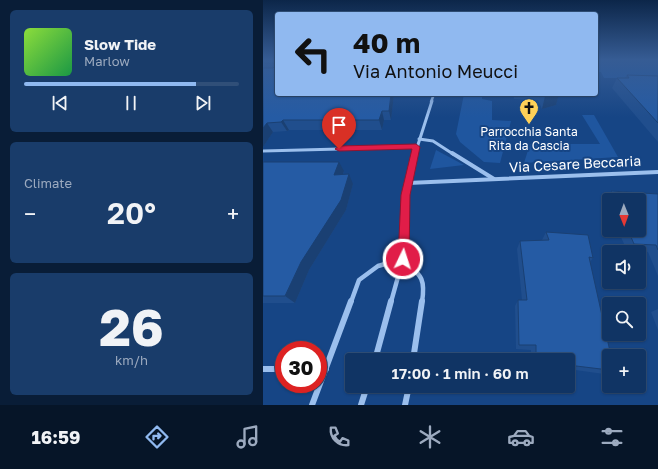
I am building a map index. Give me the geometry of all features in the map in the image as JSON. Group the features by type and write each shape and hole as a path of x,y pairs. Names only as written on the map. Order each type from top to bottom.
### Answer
{"street":[{"path":"377,353 403,259 408,183 416,147 433,96"},
{"name":"Via Cesare Beccaria","path":"419,139 433,141 494,179"},
{"path":"263,151 416,147"},
{"name":"Via Cesare Beccaria","path":"408,183 658,172"},
{"path":"403,259 422,277 424,291 414,353"},
{"path":"327,366 359,280 378,266 403,259"},
{"path":"263,369 275,369"},
{"path":"312,405 317,393"},
{"path":"361,405 365,393"},
{"path":"405,405 408,393"}],"shaded area":[{"path":"464,96 482,96 482,99 492,101 492,120 511,121 500,163 484,162 460,142 456,134"},
{"path":"582,115 594,115 618,157 524,163 530,144 600,144"},
{"path":"436,150 464,165 430,169"}],"building":[{"path":"263,79 275,79 275,96 391,96 389,111 382,111 379,120 283,120 281,122 267,123 263,128"},
{"path":"618,79 658,79 658,123"},
{"path":"263,162 339,162 334,175 349,174 341,200 301,262 285,296 263,296"},
{"path":"611,191 642,193 612,193"},
{"path":"646,193 658,194 658,250 656,245 634,244 631,237 646,237"},
{"path":"546,232 588,235 593,258 589,257 602,316 602,341 608,341 609,349 602,349 602,369 575,366 575,353 536,353 536,345 519,345 518,300 527,300 520,241 549,240"}],"place":[{"name":"Parrocchia Santa Rita da Cascia","path":"529,125"}],"route":[{"path":"339,149 416,147 406,195 404,228 405,245 403,259"}]}
